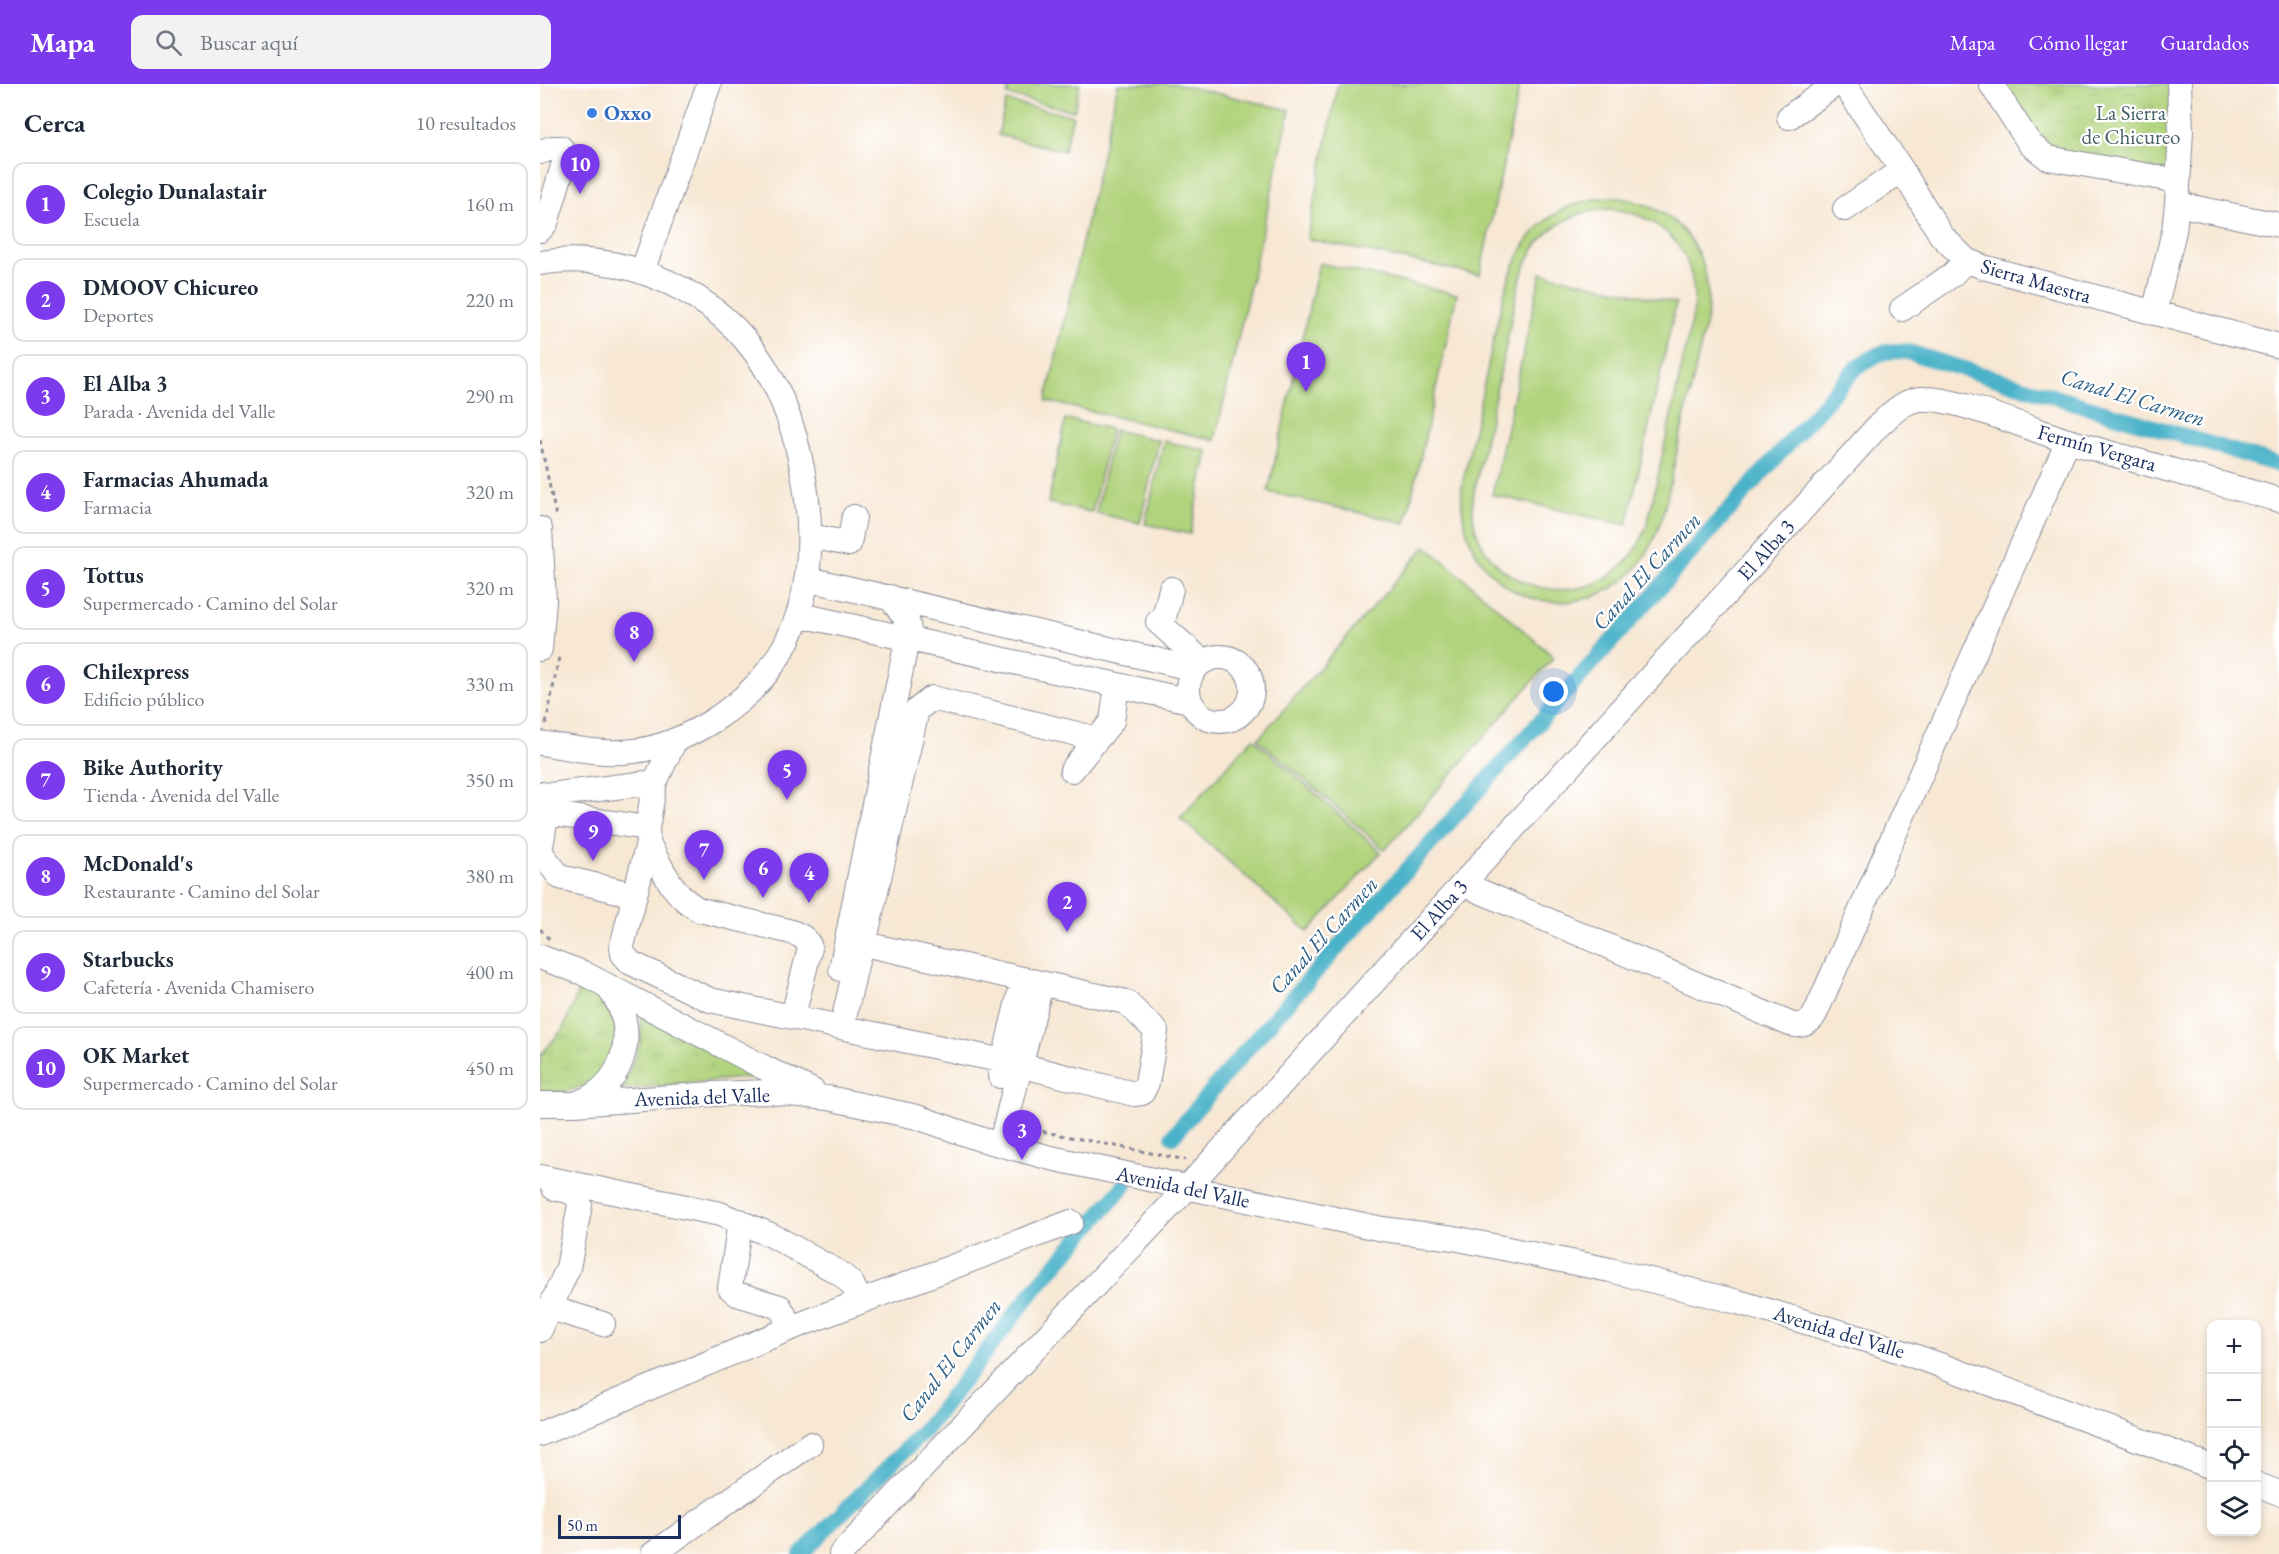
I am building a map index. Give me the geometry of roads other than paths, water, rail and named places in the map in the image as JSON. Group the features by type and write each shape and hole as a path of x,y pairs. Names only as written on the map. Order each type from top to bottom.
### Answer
{"street":[{"path":"642,272 709,84"},
{"path":"1789,117 1836,84"},
{"name":"Sierra Maestra","path":"1844,84 1902,170 1941,235 1966,260 1983,267 2279,346"},
{"path":"1991,84 2030,144 2048,158 2178,181"},
{"path":"2154,313 2174,231 2181,130 2180,84"},
{"path":"540,152 561,148 566,156 546,223 540,230"},
{"path":"1845,208 1902,170"},
{"path":"2177,204 2279,225"},
{"path":"540,263 584,260 642,272 679,287 713,308 740,332 764,364 783,401 796,439 807,494 811,536 808,579 797,618 772,665 752,689 725,712 675,740 637,751 598,752 540,743"},
{"path":"1902,309 1952,275 1966,260"},
{"name":"Fermín Vergara","path":"1915,400 1930,399 1951,402 2068,441 2279,500"},
{"name":"El Alba 3","path":"841,1554 1197,1177 1878,426 1898,408 1915,400"},
{"path":"1463,884 1790,1024 1800,1026 1809,1022 1815,1014 2068,441"},
{"path":"811,536 849,544 854,517"},
{"path":"540,529 544,600 540,649"},
{"path":"808,579 1199,665"},
{"path":"1171,589 1164,618 1158,622 1199,665"},
{"path":"836,1025 909,630 907,620 890,597"},
{"path":"797,618 814,618 1190,701"},
{"path":"1213,658 1225,658 1235,661 1244,668 1250,678 1251,696 1246,708 1238,716 1222,721 1205,718 1196,711 1190,701 1188,689 1190,678 1199,665 1213,658"},
{"path":"1072,770 1112,721 1116,685"},
{"path":"836,1025 860,948 864,944 917,710 932,698 1097,739"},
{"path":"675,740 655,782 635,895 622,946 623,954 631,963 710,1000 1012,1063 1134,1094 1142,1093 1147,1083 1156,1031 1140,1013 1126,1002 864,944"},
{"path":"637,751 649,765 655,782"},
{"path":"544,803 655,782"},
{"path":"544,803 647,835 676,892 692,906 700,910 801,935 809,943 810,948 794,1016"},
{"path":"544,803 540,852 560,877 635,895"},
{"name":"Avenida del Valle","path":"545,951 608,987 828,1098"},
{"path":"999,1128 1032,982"},
{"name":"Avenida del Valle","path":"575,1104 593,1096 608,1083 624,1056 627,1036 625,1018 619,1002 608,987"},
{"name":"Avenida del Valle","path":"540,1104 575,1104 770,1092 828,1098 917,1117 1013,1149 1197,1177"},
{"name":"Avenida del Valle","path":"917,1117 946,1119 999,1128 1197,1177 1382,1229 1454,1238 1664,1282 1802,1320 1943,1366 2207,1465"},
{"path":"540,1177 720,1214 740,1221 773,1236 841,1274 852,1284 860,1301"},
{"path":"540,1185 572,1192 578,1197 580,1205 568,1268 545,1319 603,1324"},
{"path":"740,1221 730,1288 735,1294 780,1307 791,1328"},
{"path":"540,1434 791,1328 1071,1222"},
{"path":"653,1554 810,1444"},
{"path":"2261,1486 2279,1492"}],"waterway":[{"name":"Canal El Carmen","path":"1173,1136 1254,1041 1856,368 1869,359 1886,352 1908,352 2279,465"},
{"name":"Canal El Carmen","path":"801,1554 925,1430 1034,1290 1125,1185"}],"place":[{"name":"Oxxo","path":"592,113"},
{"name":"OK Market","path":"580,194"},
{"name":"Colegio Dunalastair","path":"1306,392"},
{"name":"McDonald's","path":"634,662"},
{"name":"Tottus","path":"787,800"},
{"name":"Starbucks","path":"593,861"},
{"name":"Bike Authority","path":"704,880"},
{"name":"Chilexpress","path":"763,898"},
{"name":"Farmacias Ahumada","path":"809,903"},
{"name":"DMOOV Chicureo","path":"1067,932"},
{"name":"El Alba 3","path":"1022,1160"}],"park label":[{"name":"La Sierra de Chicureo","path":"2131,125"}]}
